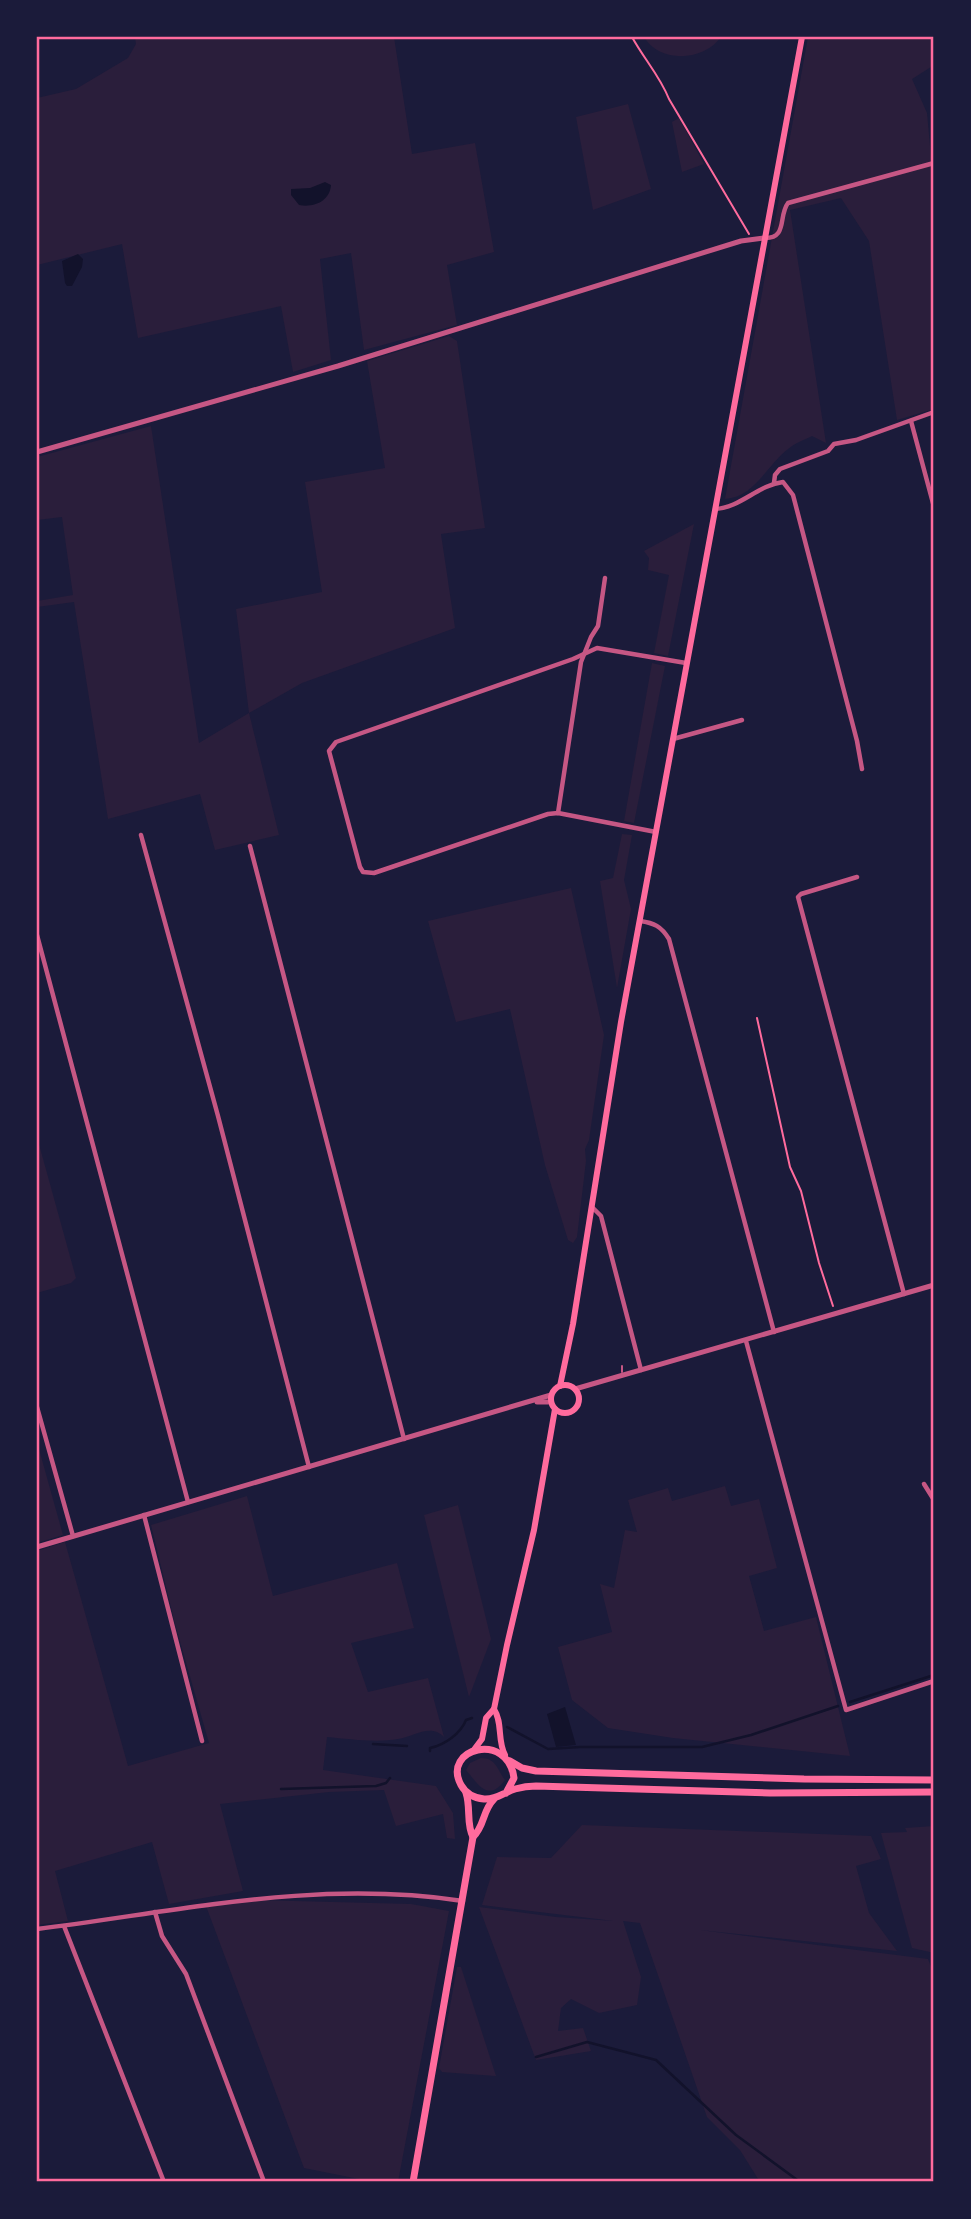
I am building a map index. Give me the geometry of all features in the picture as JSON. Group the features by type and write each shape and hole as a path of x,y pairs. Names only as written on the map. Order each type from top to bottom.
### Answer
{"main road":[{"path":"474,1837 469,1827 470,1810 466,1793 457,1771 464,1757 473,1751 482,1739 486,1718 494,1709 534,1530 554,1423 555,1409 551,1399 563,1385 639,921 802,37"},
{"path":"554,1423 563,1413 576,1408 577,1392 563,1385"},
{"path":"555,1409 563,1413"},
{"path":"494,1709 500,1719 499,1741 514,1778 506,1793"},
{"path":"473,1751 485,1749 522,1768 536,1771 934,1780"},
{"path":"414,2182 474,1837 481,1828 487,1807 494,1799 506,1793 537,1786 770,1793 934,1792"},
{"path":"466,1793 478,1798 494,1799"}],"street":[{"path":"37,452 338,366 750,239 774,238 779,234 785,208 789,203 934,163"},
{"path":"774,483 775,475 780,469 828,451 834,444 856,440 934,412"},
{"path":"911,421 934,507"},
{"path":"715,509 737,503 774,483 783,482 793,495 858,741 862,769"},
{"path":"558,813 581,662 598,626 605,578"},
{"path":"656,832 558,813 542,816 374,873 363,872 329,751 336,742 573,659 586,652 602,649 686,663"},
{"path":"673,739 742,720"},
{"path":"141,835 218,1116 309,1467"},
{"path":"250,846 404,1440"},
{"path":"857,877 798,897 904,1294"},
{"path":"639,921 654,923 663,930 668,939 774,1332"},
{"path":"37,934 188,1502"},
{"path":"591,1206 601,1216 641,1371"},
{"path":"577,1392 585,1387 934,1285"},
{"path":"746,1341 846,1710 934,1681"},
{"path":"37,1547 551,1399"},
{"path":"37,1407 73,1536"},
{"path":"924,1484 934,1500"},
{"path":"144,1515 202,1741"},
{"path":"37,1929 232,1900 306,1894 374,1893 463,1901"},
{"path":"155,1912 162,1936 186,1974 263,2179"},
{"path":"64,1926 164,2182"}],"lane":[{"path":"622,1366 622,1377"}],"path":[{"path":"632,37 661,80 669,99 750,239"},
{"path":"757,1018 790,1167 801,1191 818,1263 828,1284 836,1314"}],"shaded area":[{"path":"135,37 394,37 412,154 475,143 494,252 447,265 457,325 364,350 351,253 320,259 331,360 293,372 281,306 138,338 122,244 37,265 37,98 76,89 128,58 136,44"},
{"path":"644,37 721,37 704,51 682,56 660,52"},
{"path":"808,37 934,37 934,65 912,79 927,113 934,168 934,409 897,420 869,241 841,198 790,210 826,443 812,436 797,443 780,456 752,487 735,497 725,499"},
{"path":"628,104 651,189 593,210 576,117"},
{"path":"679,118 704,164 682,172 672,122"},
{"path":"325,182 331,185 330,191 324,199 315,204 299,205 291,195 291,189 310,188"},
{"path":"78,254 83,259 82,267 72,286 67,286 62,261"},
{"path":"449,336 457,341 485,528 441,534 455,628 302,683 249,713 236,609 322,592 305,482 385,468 367,361"},
{"path":"151,426 199,743 249,713 279,835 215,850 200,794 108,819 74,602 37,607 37,601 73,595 62,517 37,520 37,457"},
{"path":"694,524 668,656 654,653 669,575 648,570 649,558 644,551"},
{"path":"652,663 665,666 634,823 624,821"},
{"path":"622,834 632,835 624,880 631,909 617,988 600,881 613,878"},
{"path":"571,888 604,1035 589,1140 585,1149 577,1237 573,1243 568,1240 545,1165 510,1009 456,1022 428,921"},
{"path":"37,1137 76,1278 71,1283 37,1293"},
{"path":"37,1442 63,1535 37,1543"},
{"path":"725,1486 731,1506 759,1499 777,1568 749,1576 764,1631 816,1617 850,1756 673,1738 608,1728 572,1700 558,1647 612,1632 600,1584 614,1588 625,1530 637,1532 628,1500 668,1488 672,1501"},
{"path":"247,1496 273,1596 397,1563 414,1628 351,1643 368,1692 428,1678 444,1737 428,1731 390,1740 327,1737 323,1770 436,1786 453,1813 455,1839 447,1838 443,1814 396,1826 384,1790 329,1792 220,1804 243,1891 169,1904 152,1842 55,1871 68,1921 37,1925 37,1551 65,1542 128,1766 209,1743 175,1624 151,1525"},
{"path":"458,1505 491,1639 469,1697 424,1515"},
{"path":"565,1707 576,1745 556,1747 547,1714"},
{"path":"481,1758 493,1762 505,1780 493,1790 484,1789 466,1770 470,1763"},
{"path":"582,1825 871,1836 881,1859 856,1866 869,1913 897,1951 700,1930 928,1959 934,1975 934,2182 760,2182 740,2150 707,2117 640,1923 623,1921 641,1977 637,2005 599,2013 571,1999 561,2008 558,2031 583,2028 591,2051 536,2060 479,1907 614,1921 482,1905 497,1857 551,1858"},
{"path":"934,1826 934,1953 912,1948 881,1833 907,1832 905,1828"},
{"path":"255,1900 411,1904 449,1911 398,2182 374,2182 304,2168 206,1906"},
{"path":"457,1967 461,1967 496,2076 442,2072 439,2068"}],"waterway":[{"path":"850,1702 934,1675"},
{"path":"507,1727 548,1749 702,1747 751,1735 838,1706"},
{"path":"430,1751 430,1748 452,1738 466,1720 472,1718"},
{"path":"373,1744 407,1746"},
{"path":"281,1789 376,1786 386,1783 390,1778"},
{"path":"536,2057 587,2042 656,2060 736,2135 800,2182"}]}
